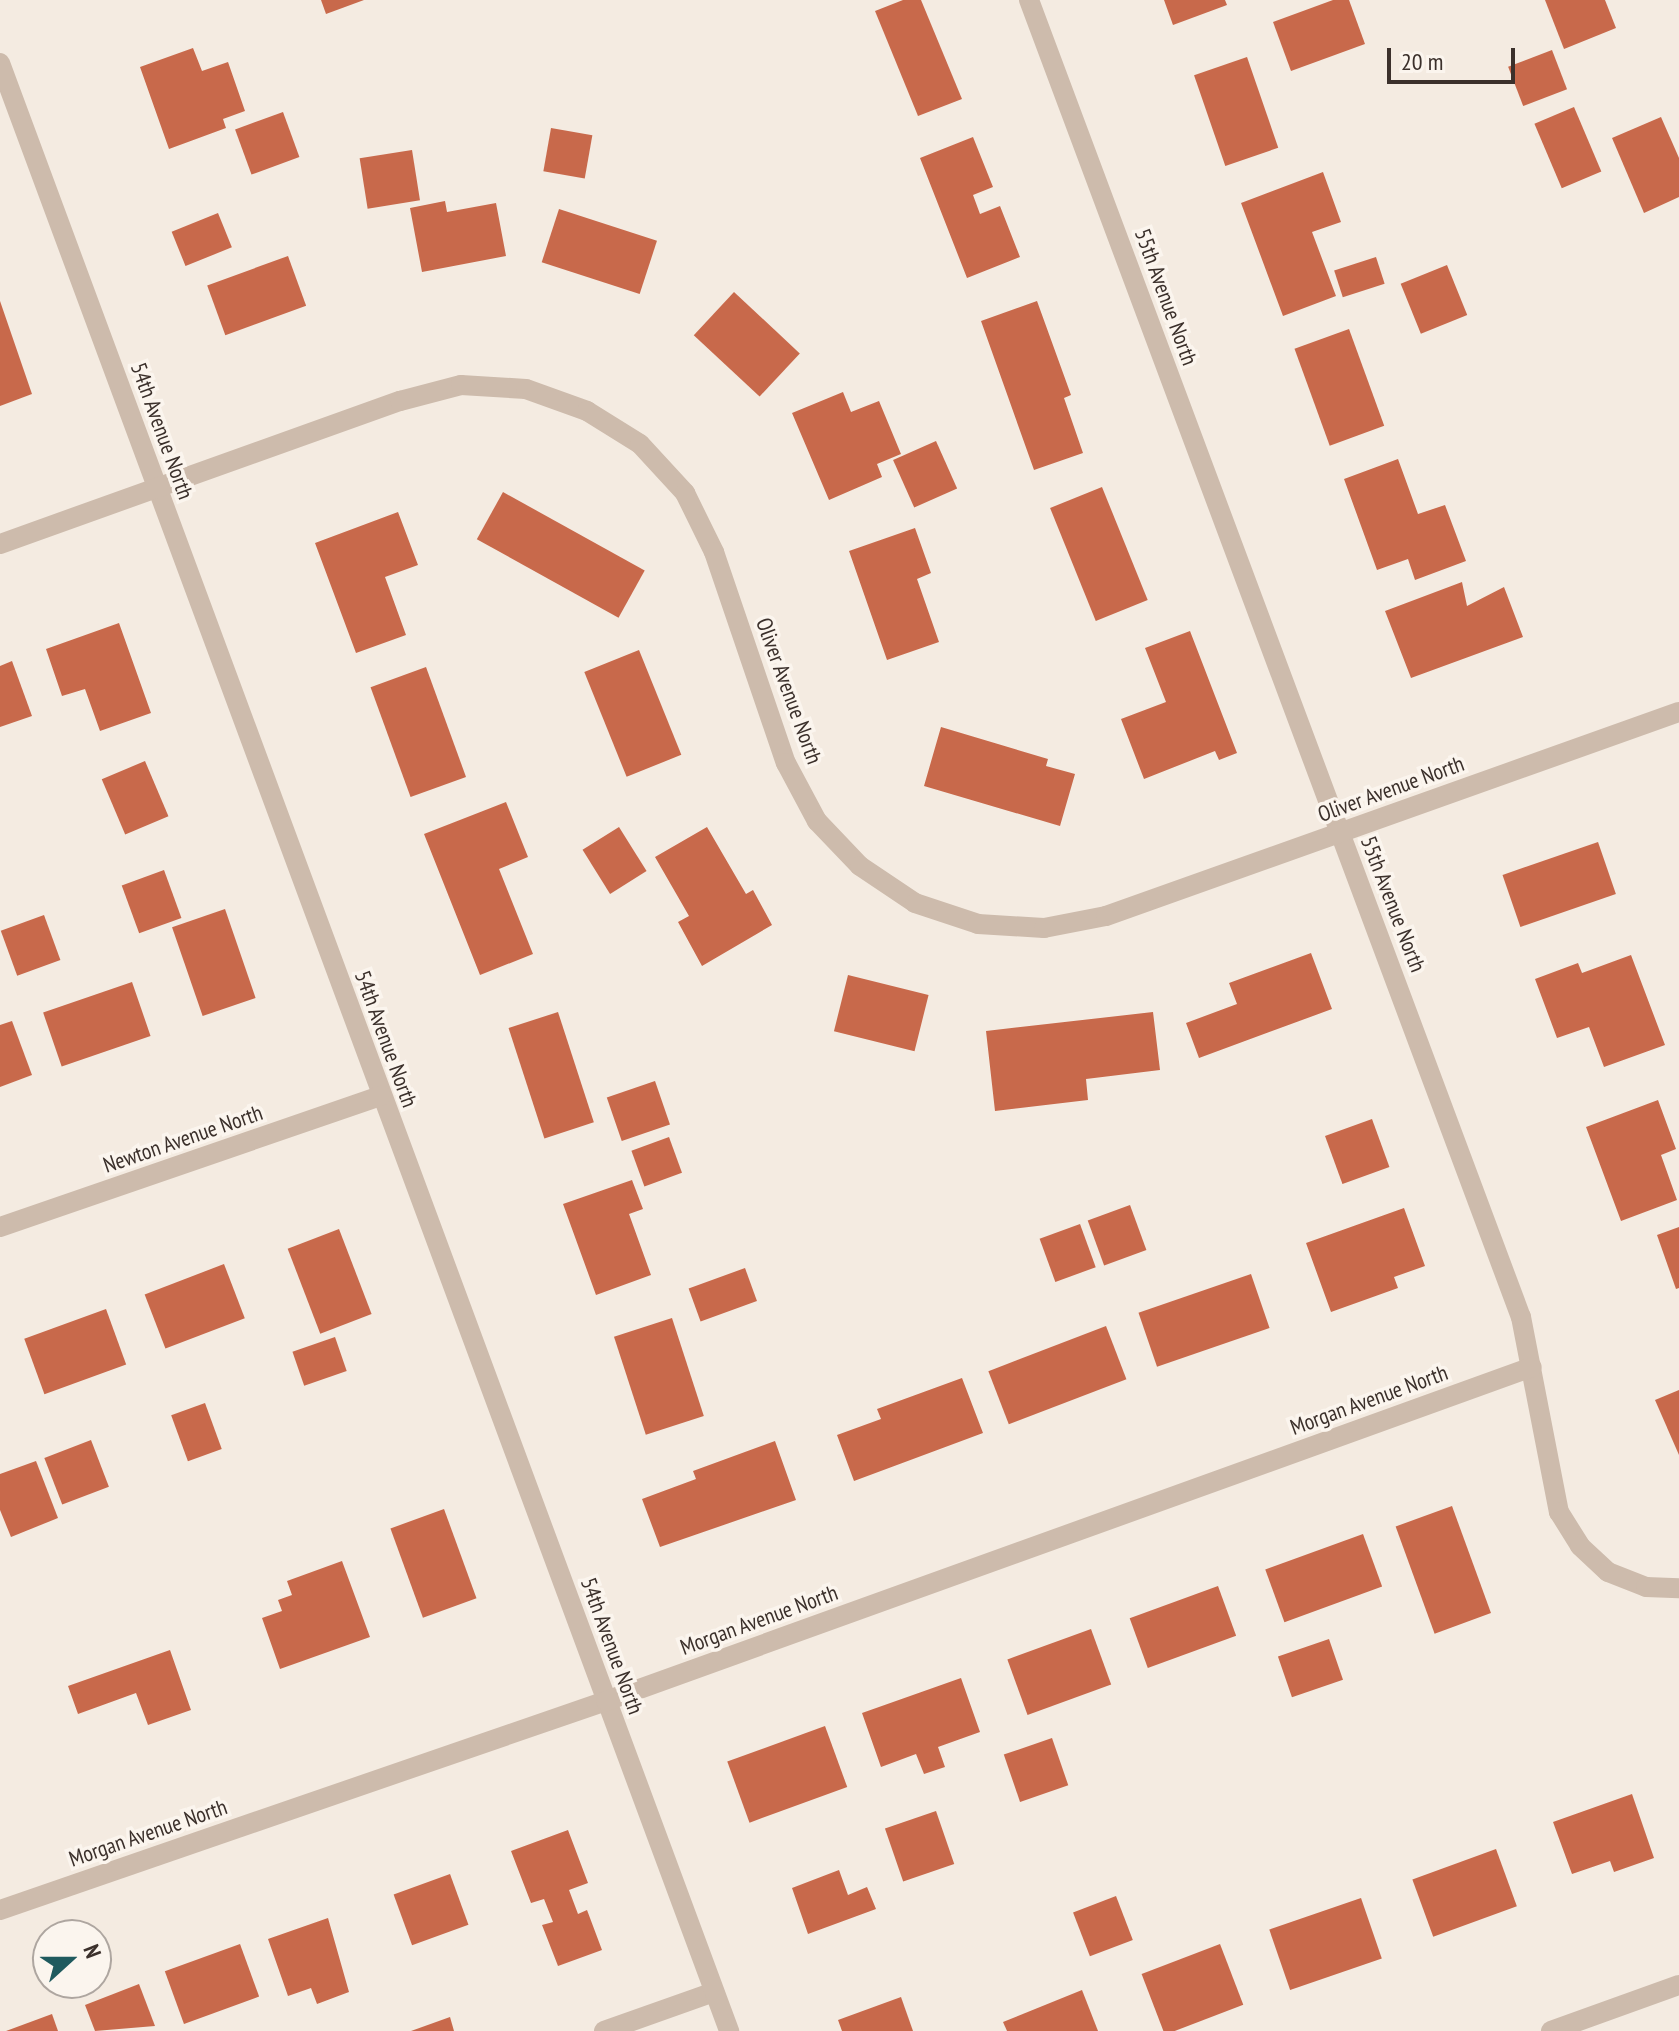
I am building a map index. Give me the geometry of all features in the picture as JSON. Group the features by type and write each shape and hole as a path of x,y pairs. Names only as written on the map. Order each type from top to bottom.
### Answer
{"street":[{"name":"55th Avenue North","path":"1029,0 1521,1317 1559,1512 1580,1546 1608,1572 1646,1587 1679,1588"},
{"name":"54th Avenue North","path":"0,63 729,2031"},
{"name":"Oliver Avenue North","path":"0,544 400,401 461,385 526,389 587,411 640,444 685,493 714,552 786,763 817,821 860,866 915,903 978,924 1044,928 1106,916 1679,712"},
{"name":"Newton Avenue North","path":"0,1227 381,1096"},
{"name":"Morgan Avenue North","path":"0,1910 606,1701 1532,1367"},
{"path":"1551,2031 1679,1985"},
{"path":"604,2031 714,1992"}],"building":[{"path":"321,0 364,0 326,14"},
{"path":"903,0 921,0 962,99 918,116 875,11"},
{"path":"1164,0 1225,0 1227,5 1173,25"},
{"path":"1333,0 1349,0 1365,44 1291,71 1273,22"},
{"path":"1545,0 1605,0 1616,28 1564,49"},
{"path":"193,48 202,71 228,62 245,111 223,119 226,128 169,149 140,67"},
{"path":"1552,50 1567,89 1523,106 1508,67"},
{"path":"1247,57 1278,148 1225,166 1194,75"},
{"path":"1574,107 1601,171 1562,188 1534,124"},
{"path":"283,112 299,157 251,175 235,129"},
{"path":"1661,117 1679,158 1679,197 1644,213 1612,138"},
{"path":"551,128 592,135 585,179 543,171"},
{"path":"973,137 993,187 973,195 980,214 1000,206 1020,257 967,278 920,158"},
{"path":"412,150 420,200 368,209 360,158"},
{"path":"1323,172 1341,222 1312,232 1336,296 1283,316 1241,203"},
{"path":"445,201 447,212 496,203 506,256 422,272 410,208"},
{"path":"559,209 657,241 640,294 542,262"},
{"path":"218,213 232,247 186,266 172,232"},
{"path":"288,256 306,306 225,335 207,285"},
{"path":"1376,257 1385,284 1343,297 1334,271"},
{"path":"1447,265 1467,315 1421,334 1401,284"},
{"path":"734,292 800,353 760,397 694,335"},
{"path":"0,301 32,394 0,406"},
{"path":"1037,301 1071,395 1064,398 1083,453 1034,470 981,321"},
{"path":"1349,329 1384,426 1330,446 1294,349"},
{"path":"843,392 851,412 879,401 901,454 877,464 882,477 829,500 792,413"},
{"path":"936,441 957,489 914,508 893,460"},
{"path":"1398,459 1418,514 1445,505 1466,561 1415,580 1408,559 1377,570 1344,479"},
{"path":"1102,487 1148,600 1096,621 1050,508"},
{"path":"503,492 645,571 619,618 477,539"},
{"path":"398,512 418,565 385,577 406,635 356,653 315,543"},
{"path":"915,528 931,573 917,579 939,642 887,660 849,551"},
{"path":"1462,582 1467,606 1504,587 1523,637 1411,678 1385,611"},
{"path":"119,623 151,713 100,731 85,689 62,696 46,649"},
{"path":"1190,631 1237,753 1219,760 1215,751 1144,779 1121,719 1166,702 1145,648"},
{"path":"639,650 681,755 627,777 584,672"},
{"path":"12,661 32,716 0,727 0,666"},
{"path":"426,667 466,777 411,797 371,687"},
{"path":"941,727 1048,759 1046,766 1075,774 1060,826 924,786"},
{"path":"145,761 168,816 125,835 102,779"},
{"path":"506,802 528,857 499,869 533,954 480,975 424,834"},
{"path":"619,827 647,871 610,894 583,850"},
{"path":"707,827 746,894 753,890 772,925 702,966 678,922 689,916 655,857"},
{"path":"1598,842 1616,894 1520,927 1503,875"},
{"path":"164,870 181,918 139,933 122,885"},
{"path":"225,909 256,998 203,1016 172,927"},
{"path":"44,915 60,960 17,976 1,931"},
{"path":"1311,953 1332,1009 1199,1058 1186,1023 1237,1004 1229,983"},
{"path":"1631,955 1665,1045 1604,1067 1589,1027 1557,1038 1535,979 1578,963 1582,973"},
{"path":"848,975 929,995 915,1051 834,1031"},
{"path":"132,982 151,1036 62,1066 43,1013"},
{"path":"558,1012 594,1122 544,1138 509,1028"},
{"path":"1153,1012 1160,1070 1086,1079 1088,1100 995,1111 986,1031"},
{"path":"12,1021 32,1075 0,1087 0,1025"},
{"path":"655,1081 670,1124 622,1141 607,1098"},
{"path":"1658,1100 1676,1149 1661,1155 1677,1200 1621,1221 1586,1127"},
{"path":"1372,1119 1389,1167 1342,1184 1325,1136"},
{"path":"669,1137 682,1173 644,1186 631,1151"},
{"path":"632,1180 643,1209 629,1214 651,1275 596,1295 563,1204"},
{"path":"1130,1205 1146,1250 1104,1265 1088,1220"},
{"path":"1404,1208 1425,1266 1394,1277 1398,1288 1331,1312 1306,1243"},
{"path":"1080,1224 1096,1267 1055,1282 1040,1239"},
{"path":"1679,1227 1679,1288 1676,1289 1657,1235"},
{"path":"339,1229 372,1314 320,1334 288,1249"},
{"path":"224,1264 245,1318 165,1349 145,1294"},
{"path":"745,1268 757,1301 701,1321 689,1289"},
{"path":"1251,1274 1270,1328 1157,1367 1138,1313"},
{"path":"106,1309 126,1364 44,1394 24,1339"},
{"path":"672,1318 704,1416 646,1435 614,1337"},
{"path":"1106,1326 1126,1379 1009,1424 988,1371"},
{"path":"335,1337 347,1371 304,1386 292,1352"},
{"path":"962,1378 983,1433 854,1481 837,1435 881,1419 877,1409"},
{"path":"1679,1390 1679,1455 1655,1400"},
{"path":"205,1403 222,1449 188,1461 171,1415"},
{"path":"91,1440 109,1487 62,1505 44,1458"},
{"path":"775,1441 796,1500 660,1547 642,1499 696,1479 693,1471"},
{"path":"36,1461 58,1518 11,1537 0,1510 0,1474"},
{"path":"1452,1506 1491,1613 1435,1634 1396,1527"},
{"path":"444,1509 476,1598 423,1618 390,1528"},
{"path":"1363,1534 1382,1587 1284,1622 1265,1570"},
{"path":"342,1561 370,1637 280,1669 262,1618 282,1611 278,1600 292,1595 287,1581"},
{"path":"1218,1586 1236,1636 1148,1668 1130,1618"},
{"path":"1091,1629 1111,1684 1028,1715 1007,1659"},
{"path":"1329,1639 1343,1680 1292,1697 1278,1657"},
{"path":"170,1650 191,1710 148,1725 136,1693 78,1714 68,1686"},
{"path":"961,1678 980,1732 938,1747 945,1767 924,1774 916,1754 881,1767 862,1713"},
{"path":"825,1726 847,1787 750,1823 727,1762"},
{"path":"1052,1738 1068,1785 1020,1802 1004,1755"},
{"path":"1632,1794 1654,1858 1614,1872 1610,1861 1572,1874 1553,1822"},
{"path":"936,1811 954,1864 903,1882 885,1829"},
{"path":"568,1830 588,1883 569,1890 578,1914 587,1910 602,1950 558,1966 542,1925 553,1922 544,1899 531,1903 511,1851"},
{"path":"1496,1849 1517,1906 1433,1937 1412,1879"},
{"path":"839,1870 848,1895 867,1887 876,1909 808,1934 792,1888"},
{"path":"450,1874 468,1925 412,1945 394,1895"},
{"path":"1116,1896 1133,1940 1090,1956 1073,1912"},
{"path":"1361,1898 1382,1959 1290,1990 1269,1930"},
{"path":"328,1918 349,1992 317,2004 311,1988 288,1996 268,1939"},
{"path":"240,1944 259,1997 184,2024 165,1971"},
{"path":"1220,1944 1243,2005 1175,2031 1163,2031 1142,1974"},
{"path":"139,1984 155,2026 95,2031 85,2005 100,1999 112,1999 112,1994"},
{"path":"1082,1990 1098,2031 1007,2031 1003,2022"},
{"path":"901,1997 913,2031 842,2031 838,2020"},
{"path":"52,2014 58,2031 6,2031"},
{"path":"450,2017 454,2031 411,2031"}]}
